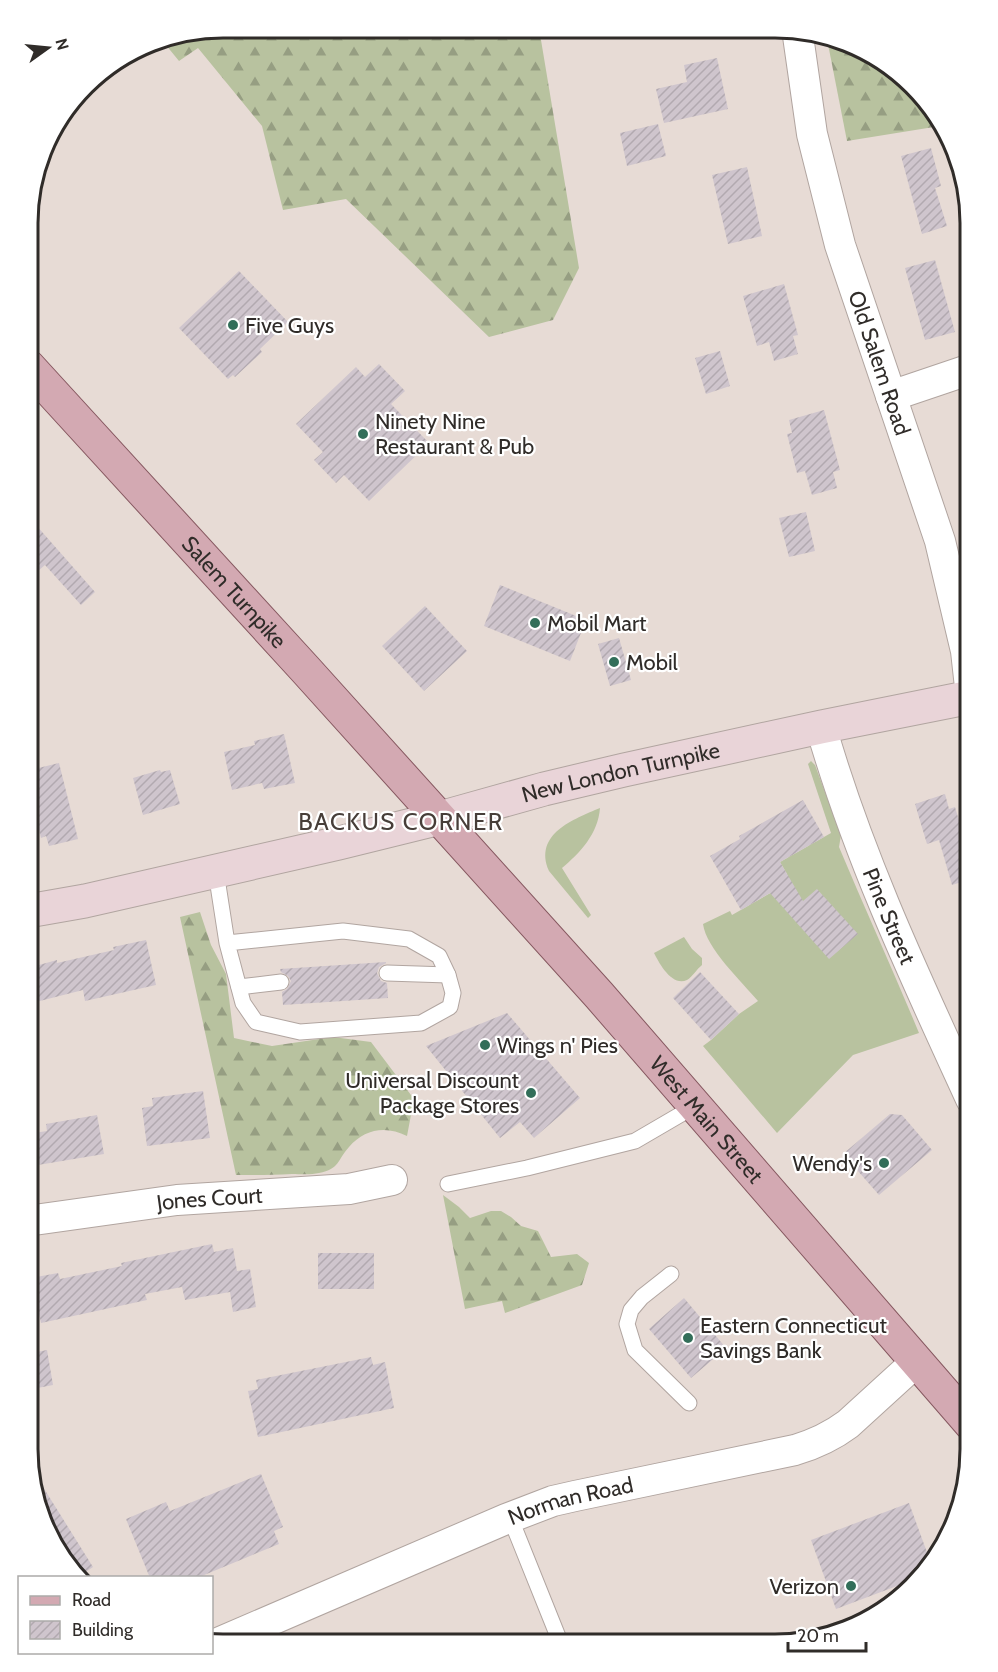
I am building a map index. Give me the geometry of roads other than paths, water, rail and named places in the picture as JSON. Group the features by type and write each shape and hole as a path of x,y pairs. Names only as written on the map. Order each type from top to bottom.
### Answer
{"main road":[{"name":"Salem Turnpike","path":"37,376 440,818"},
{"name":"New London Turnpike","path":"37,909 216,872 440,818 544,789 821,726 960,699"},
{"name":"West Main Street","path":"440,818 599,995 960,1413"}],"street":[{"name":"Old Salem Road","path":"798,39 812,134 837,234 940,542 960,626"},
{"path":"891,396 960,373"},
{"name":"Pine Street","path":"821,726 877,889 960,1074"},
{"name":"Jones Court","path":"37,1220 177,1200 349,1189 392,1180"},
{"name":"Norman Road","path":"239,1634 510,1517 553,1502 809,1446 829,1437 848,1424 916,1362"}],"lane":[{"path":"216,872 227,943 243,1003 256,1022 300,1032 421,1023 450,1007 453,993 439,956 409,939 343,931 227,943"},
{"path":"387,973 448,975"},
{"path":"239,987 281,982"},
{"path":"448,1184 527,1168 634,1141 695,1106"},
{"path":"671,1274 642,1297 631,1311 627,1324 634,1350 689,1403"},
{"path":"510,1517 557,1634"}],"place":[{"name":"Five Guys","path":"233,325"},
{"name":"Ninety Nine Restaurant & Pub","path":"363,434"},
{"name":"Mobil Mart","path":"535,623"},
{"name":"Mobil","path":"614,662"},
{"name":"Wings n' Pies","path":"485,1045"},
{"name":"Universal Discount Package Stores","path":"531,1093"},
{"name":"Wendy's","path":"884,1163"},
{"name":"Eastern Connecticut Savings Bank","path":"688,1338"},
{"name":"Verizon","path":"851,1586"}],"district":[{"name":"BACKUS CORNER","path":"401,822"}]}
